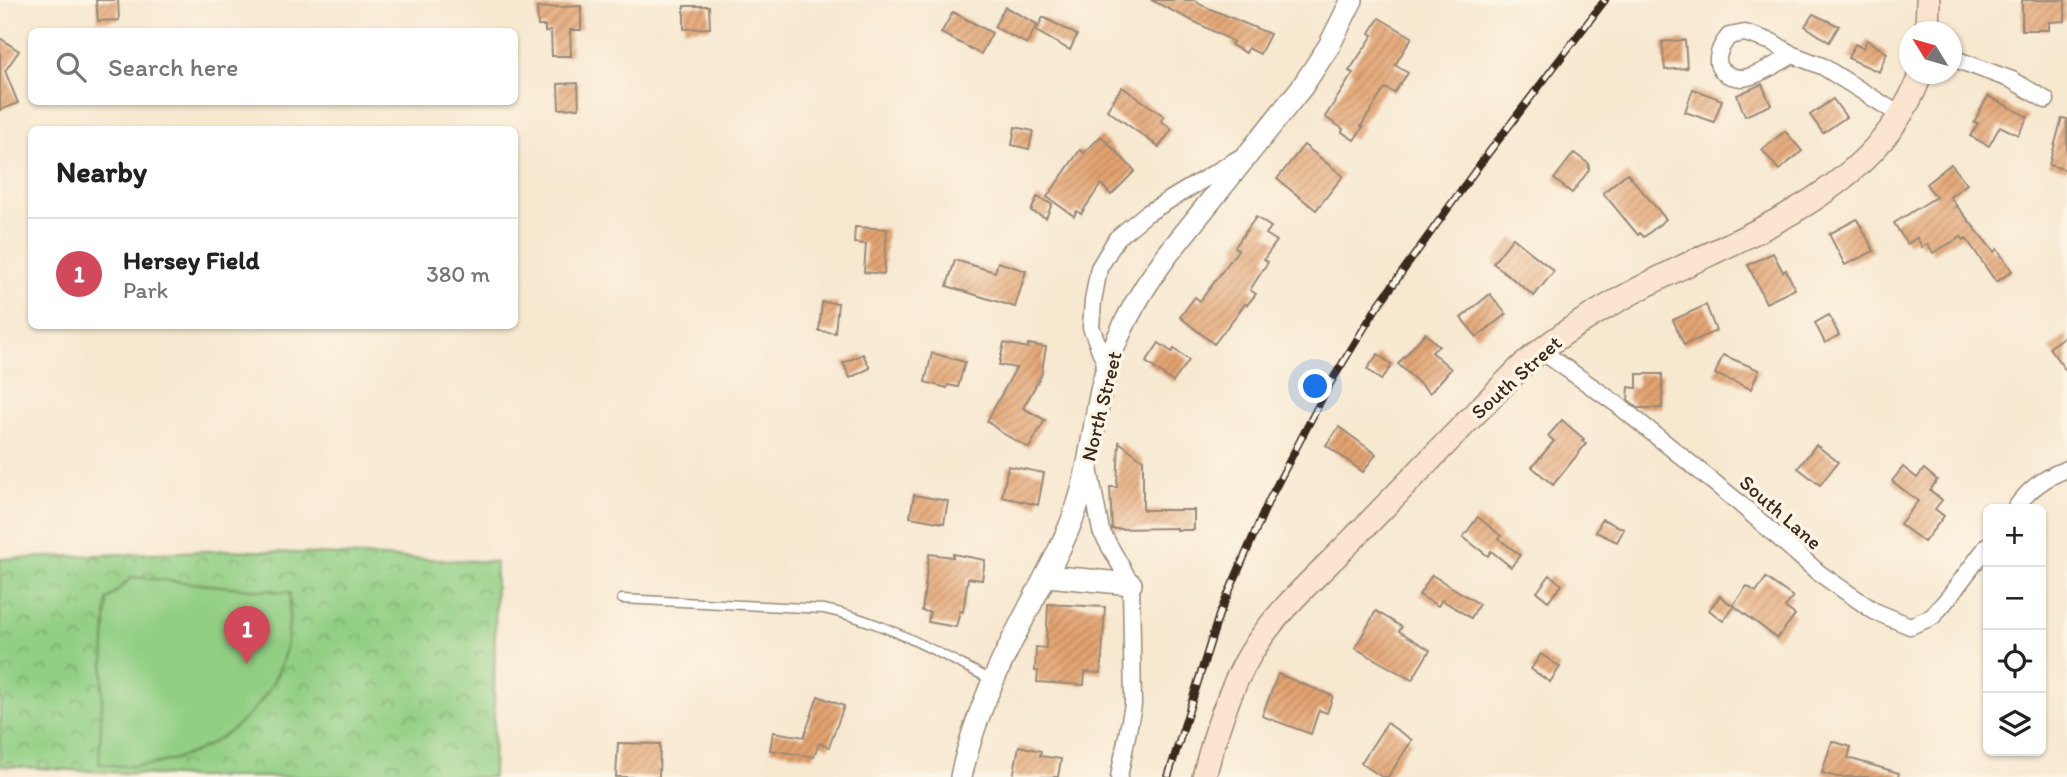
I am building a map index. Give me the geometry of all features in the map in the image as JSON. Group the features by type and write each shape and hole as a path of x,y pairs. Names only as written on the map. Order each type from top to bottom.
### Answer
{"main road":[{"path":"1927,21 1928,0"},
{"name":"South Street","path":"1204,777 1235,682 1253,650 1282,613 1432,456 1540,350 1567,330 1648,284 1787,215 1842,180 1874,151 1900,115 1916,84"}],"street":[{"name":"North Street","path":"961,777 966,753 992,680 1046,576 1080,497 1107,369 1122,328 1152,276 1302,86 1329,46 1352,0"},
{"path":"1793,55 1822,66 1900,115"},
{"path":"1962,62 2012,79 2046,100"},
{"path":"1107,369 1091,327 1099,268 1117,238 1146,214 1246,154"},
{"name":"South Lane","path":"1540,350 1627,412 1745,507 1819,573 1874,611 1910,626 1932,617 1983,551"},
{"path":"1088,458 1101,531 1131,584 1133,705 1119,777"},
{"path":"2018,504 2025,494 2054,474 2067,469"},
{"path":"1046,576 1131,584"}],"lane":[{"path":"622,599 824,609 849,614 878,624 992,680"}],"green space":[{"path":"230,550 496,562 493,777 192,777 0,766 0,559"},
{"path":"132,577 290,593 286,647 266,694 231,730 209,745 161,763 131,766 99,764 107,600"}],"building":[{"path":"96,0 118,0 119,20 98,21"},
{"path":"1151,0 1195,0 1270,34 1260,54 1248,48 1246,53 1231,45 1233,42 1227,38"},
{"path":"2022,0 2065,0 2065,21 2049,22 2049,30 2022,30"},
{"path":"581,6 581,30 570,30 571,56 552,56 551,31 545,32 545,26 538,26 537,8"},
{"path":"684,6 709,6 710,28 684,29"},
{"path":"1005,7 1037,24 1027,44 994,27"},
{"path":"953,12 992,33 981,54 941,33"},
{"path":"1813,14 1839,26 1829,42 1805,26"},
{"path":"1043,17 1077,35 1070,50 1036,31"},
{"path":"1379,18 1412,37 1395,65 1408,73 1394,93 1386,88 1354,140 1325,117 1353,73 1349,71 1373,35 1370,33"},
{"path":"0,38 19,51 5,71 18,103 0,110"},
{"path":"1685,40 1687,68 1665,70 1662,42"},
{"path":"1867,40 1887,53 1879,72 1848,58 1855,44 1863,48"},
{"path":"578,83 579,108 559,109 558,84"},
{"path":"1762,84 1771,105 1745,116 1737,95"},
{"path":"1122,87 1164,116 1161,121 1172,129 1159,147 1107,110"},
{"path":"1693,89 1722,100 1714,122 1685,112"},
{"path":"1988,96 2028,117 2018,135 2000,126 1989,146 1970,136"},
{"path":"1833,99 1846,117 1823,133 1810,115"},
{"path":"2062,118 2067,119 2067,170 2049,165"},
{"path":"1015,127 1033,131 1029,149 1012,145"},
{"path":"1785,131 1802,151 1779,170 1762,150"},
{"path":"1101,136 1135,171 1111,195 1101,184 1081,214 1077,211 1074,216 1047,197 1080,150 1084,153"},
{"path":"1304,145 1343,176 1316,210 1277,179"},
{"path":"1574,153 1589,164 1589,170 1572,193 1554,179"},
{"path":"1951,164 1967,184 1950,197 1955,207 1957,206 1994,252 1997,249 2012,271 1996,282 1966,238 1964,240 1961,237 1933,253 1927,244 1922,247 1917,238 1907,244 1894,223 1936,197 1926,184"},
{"path":"1627,173 1666,219 1644,237 1640,233 1638,235 1603,193"},
{"path":"1037,197 1052,204 1046,218 1031,211"},
{"path":"1256,217 1271,227 1266,234 1277,241 1264,259 1268,262 1250,290 1256,294 1214,344 1180,317 1195,297 1200,301 1238,250 1235,247"},
{"path":"1857,219 1874,251 1845,265 1829,234"},
{"path":"855,227 887,229 884,274 864,272 866,244 854,243"},
{"path":"1513,238 1554,271 1534,296 1493,263"},
{"path":"1773,253 1783,272 1786,270 1795,289 1766,303 1748,265"},
{"path":"955,260 995,272 998,262 1026,271 1015,307 947,286"},
{"path":"1490,294 1506,314 1477,337 1461,318"},
{"path":"822,302 838,303 835,333 819,331"},
{"path":"1706,305 1716,331 1684,345 1673,320"},
{"path":"1829,315 1839,335 1825,343 1815,323"},
{"path":"1425,333 1439,346 1432,352 1451,369 1430,393 1398,364"},
{"path":"2067,334 2067,372 2049,348"},
{"path":"1004,343 1028,348 1028,344 1046,347 1041,376 1023,408 1045,420 1029,448 987,421 1016,368 999,365"},
{"path":"1159,343 1172,352 1174,349 1189,360 1173,382 1146,362"},
{"path":"932,353 965,362 958,387 948,385 947,388 925,382"},
{"path":"863,354 870,368 850,378 843,363"},
{"path":"1378,354 1392,365 1381,380 1367,369"},
{"path":"1723,355 1759,370 1751,389 1715,374"},
{"path":"1637,374 1662,374 1662,408 1638,408 1628,400 1629,387 1637,388"},
{"path":"1562,420 1584,439 1582,441 1586,444 1553,485 1532,467 1554,441 1548,436"},
{"path":"1339,427 1376,454 1363,472 1326,445"},
{"path":"1119,442 1143,460 1143,510 1194,510 1194,530 1112,529 1110,487 1117,487"},
{"path":"1816,445 1838,462 1820,485 1798,468"},
{"path":"1008,466 1044,473 1038,505 1002,497"},
{"path":"1903,467 1917,478 1924,469 1937,480 1930,490 1942,500 1935,509 1944,516 1924,542 1900,524 1918,501 1892,481"},
{"path":"914,495 948,501 944,523 910,517"},
{"path":"1478,517 1501,536 1499,539 1520,555 1511,567 1491,551 1488,556 1463,537"},
{"path":"1602,519 1624,529 1617,542 1596,532"},
{"path":"929,554 953,557 953,554 985,560 982,580 968,578 963,612 960,611 956,627 928,622 930,612 922,611"},
{"path":"1432,575 1479,604 1471,618 1442,600 1438,606 1419,595"},
{"path":"1550,575 1562,585 1548,601 1537,592"},
{"path":"1766,578 1793,597 1785,607 1795,615 1777,638 1733,605 1747,586 1756,592"},
{"path":"1720,596 1734,607 1723,621 1709,610"},
{"path":"1048,604 1105,607 1101,673 1085,672 1084,685 1037,682 1036,647 1046,648"},
{"path":"1376,611 1402,627 1399,631 1430,650 1412,680 1355,648"},
{"path":"1541,654 1560,667 1550,682 1531,669"},
{"path":"1278,674 1333,696 1327,713 1319,710 1311,734 1262,716"},
{"path":"818,696 844,706 829,747 819,743 814,757 770,750 773,732 804,737"},
{"path":"1387,723 1412,740 1388,777 1382,777 1361,763"},
{"path":"1832,741 1851,747 1848,758 1899,773 1898,777 1837,777 1822,773"},
{"path":"618,743 660,744 659,777 616,777"},
{"path":"1019,746 1041,751 1040,756 1061,759 1058,777 1013,777"}],"railway":[{"path":"1168,777 1219,615 1269,500 1328,387 1377,307 1480,164 1605,0"}],"place":[{"name":"Hersey Field","path":"247,664"}]}
